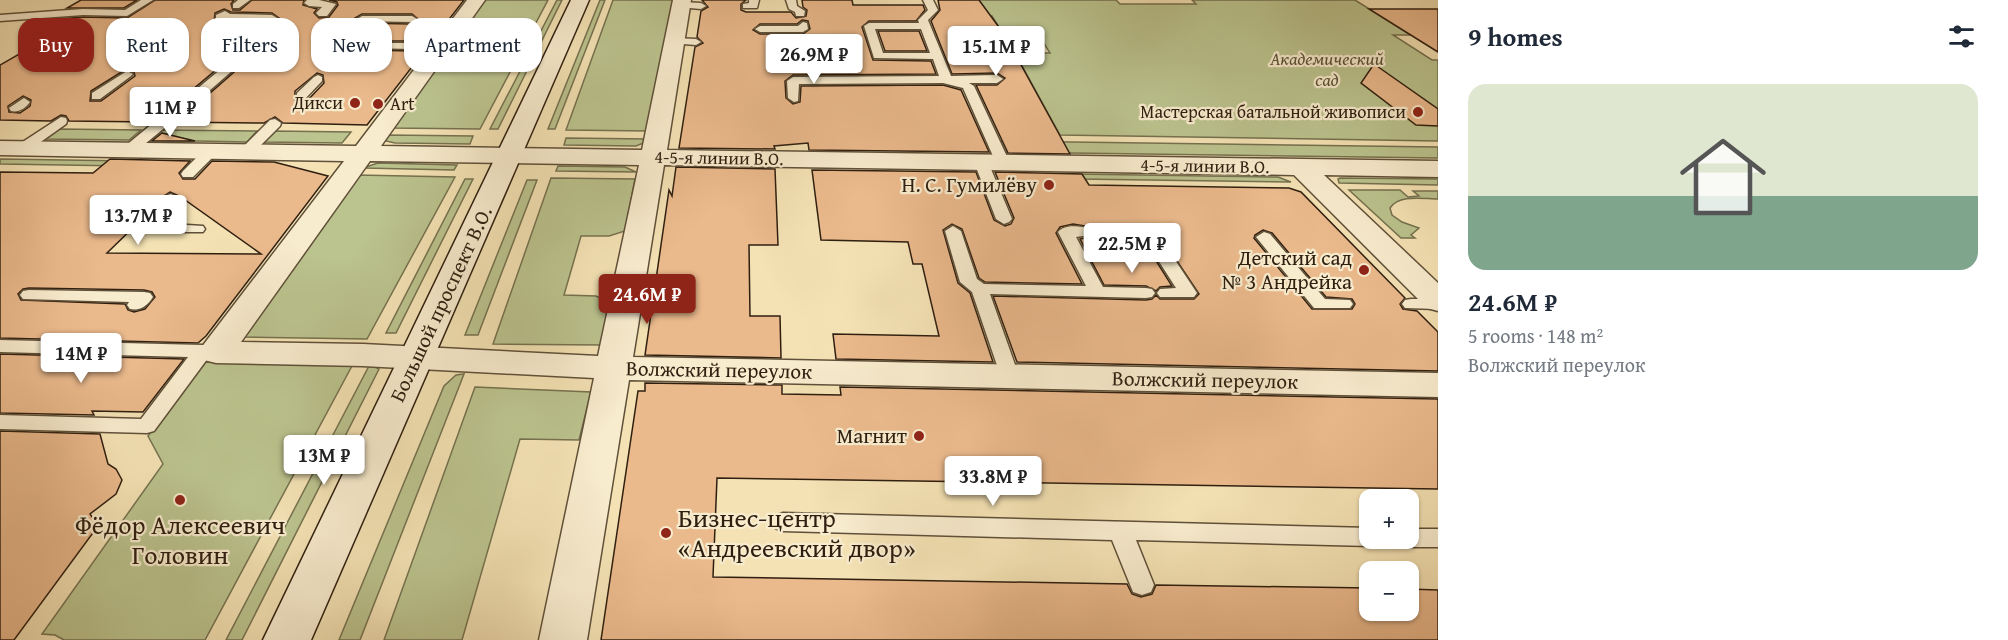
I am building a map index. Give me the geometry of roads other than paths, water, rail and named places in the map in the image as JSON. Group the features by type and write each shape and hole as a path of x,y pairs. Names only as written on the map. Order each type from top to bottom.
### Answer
{"street":[{"path":"210,352 363,153 435,46 456,19 476,0"},
{"name":"Большой проспект В.О.","path":"287,640 580,0"},
{"path":"562,640 652,157 685,42 688,4"},
{"name":"4-5-я линии В.О.","path":"11,148 1438,169"},
{"path":"1300,167 1429,303"},
{"name":"Волжский переулок","path":"210,352 416,358 614,368 1438,385"}],"lane":[{"path":"0,18 83,12 127,13 148,0"},
{"path":"314,0 309,3 331,4 321,13 323,14"},
{"path":"760,29 803,29 800,11 792,7 791,0"},
{"path":"928,0 933,10 923,20 947,81"},
{"path":"386,18 398,5"},
{"path":"225,14 220,17 272,18"},
{"path":"925,26 869,26 878,56 937,56"},
{"path":"196,96 224,72"},
{"path":"96,96 127,74"},
{"path":"301,96 318,79"},
{"path":"794,98 794,81 997,79"},
{"path":"947,81 968,86 992,163 1004,219"},
{"path":"11,148 61,121"},
{"path":"129,150 163,122"},
{"path":"247,152 274,123"},
{"path":"188,174 212,151"},
{"path":"171,198 154,214 167,229 196,229"},
{"path":"953,231 969,282 980,290 1146,293"},
{"path":"1084,232 1066,232 1097,292"},
{"path":"1129,233 1149,233 1188,293 1166,293"},
{"path":"1264,237 1320,304 1344,304"},
{"path":"980,290 1009,376"},
{"path":"29,295 144,297 136,305"},
{"name":"Волжский переулок","path":"0,346 100,344 210,352"},
{"path":"0,422 147,426 210,352"},
{"path":"783,522 1359,537"},
{"path":"1121,531 1142,585"},
{"path":"1419,538 1438,538"}],"place":[{"name":"Дикси","path":"355,103"},
{"name":"Art","path":"378,104"},
{"name":"Мастерская батальной живописи","path":"1418,112"},
{"name":"Н. С. Гумилёву","path":"1049,185"},
{"name":"Детский сад № 3 Андрейка","path":"1364,270"},
{"name":"Магнит","path":"919,436"},
{"name":"Фёдор Алексеевич Головин","path":"180,500"},
{"name":"Бизнес-центр «Андреевский двор»","path":"666,533"}],"park label":[{"name":"Академический сад","path":"1327,69"}]}
